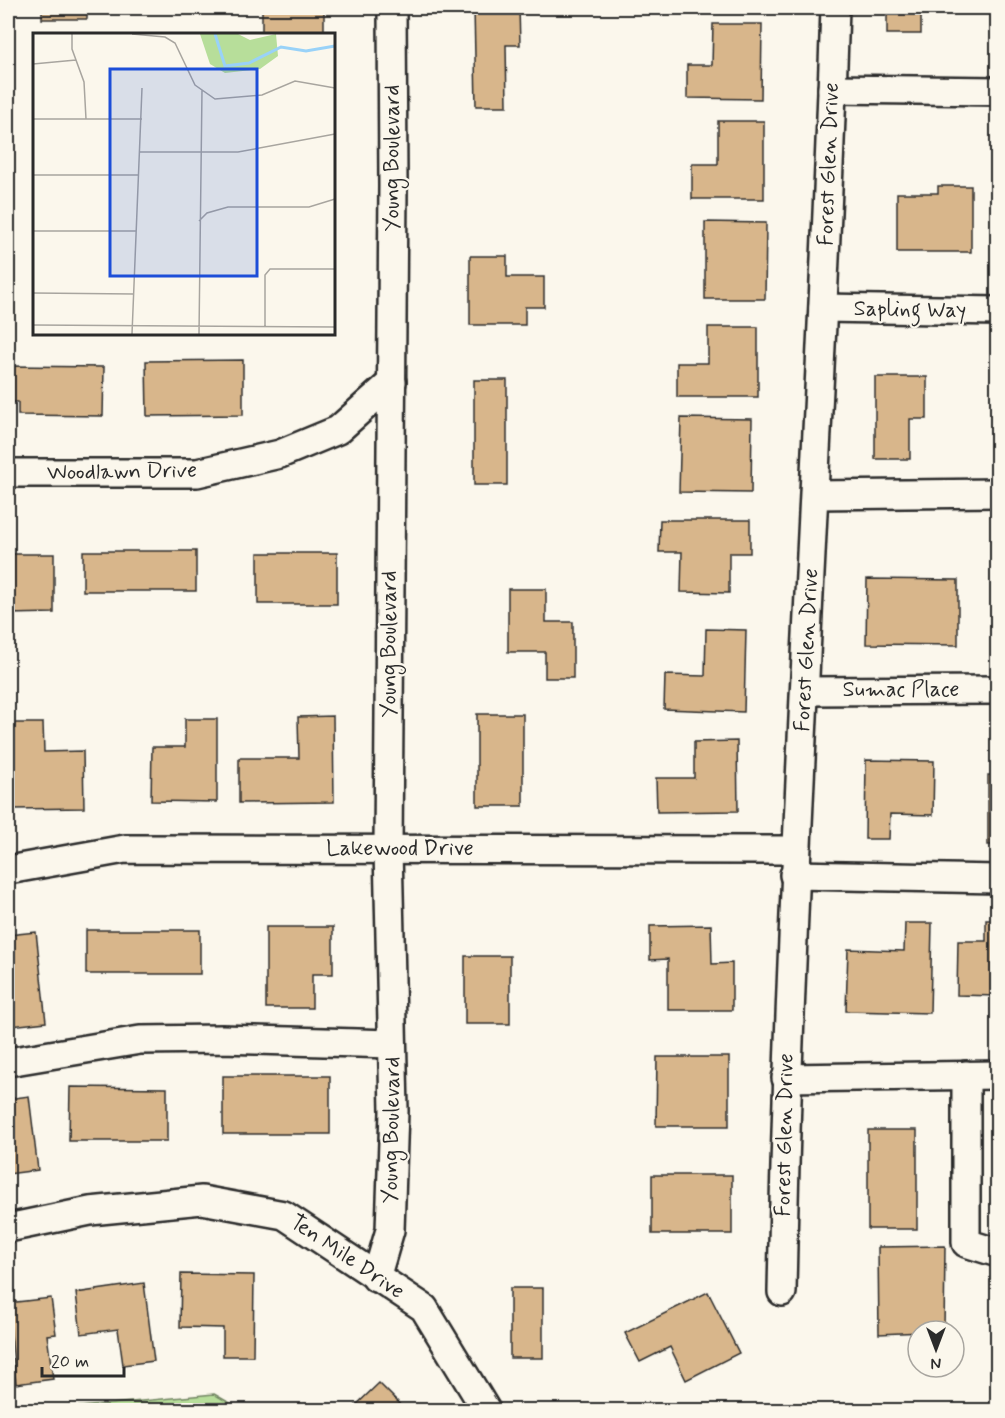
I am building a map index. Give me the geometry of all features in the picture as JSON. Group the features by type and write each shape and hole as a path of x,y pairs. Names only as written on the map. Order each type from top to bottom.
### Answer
{"street":[{"name":"Young Boulevard","path":"376,1278 390,1230 394,1111 388,849 392,8"},
{"name":"Forest Glen Drive","path":"782,1292 786,1078 824,308 835,8"},
{"path":"832,89 998,91"},
{"name":"Sapling Way","path":"824,308 998,311"},
{"name":"Woodlawn Drive","path":"8,473 197,473 280,454 338,430 392,382"},
{"path":"814,495 998,493"},
{"name":"Sumac Place","path":"805,691 998,690"},
{"name":"Lakewood Drive","path":"8,870 125,849 388,849 795,863 998,879"},
{"path":"8,1062 140,1040 222,1039 392,1044"},
{"path":"966,1075 966,1243 998,1253"},
{"path":"786,1078 998,1075"},
{"name":"Ten Mile Drive","path":"8,1228 90,1211 202,1200 284,1215 424,1308 486,1410"}],"green space":[{"path":"214,1394 242,1410 49,1410"}],"building":[{"path":"42,8 87,8 87,19 42,19"},
{"path":"262,8 324,8 324,33 262,33"},
{"path":"474,8 519,8 520,45 506,45 507,106 476,106"},
{"path":"887,8 964,8 964,10 921,10 921,34 887,34"},
{"path":"713,24 762,24 761,99 687,98 687,65 712,65"},
{"path":"718,121 764,121 764,199 692,199 692,164 718,164"},
{"path":"938,186 971,186 971,252 897,252 897,193 938,193"},
{"path":"705,222 766,223 765,299 705,299"},
{"path":"470,256 507,256 507,277 544,277 544,307 525,307 525,325 470,325"},
{"path":"708,327 758,327 758,397 677,397 677,363 708,363"},
{"path":"243,360 243,415 147,416 146,361"},
{"path":"8,366 104,367 103,416 18,415 18,402 8,402"},
{"path":"875,377 927,377 927,419 910,419 910,459 875,459"},
{"path":"474,380 507,380 507,485 474,485"},
{"path":"681,418 752,419 751,493 679,492"},
{"path":"660,520 750,520 750,553 729,553 729,593 681,592 682,552 659,552"},
{"path":"83,551 196,551 196,591 83,591"},
{"path":"258,553 337,553 337,604 258,604"},
{"path":"8,554 54,554 54,613 8,614"},
{"path":"993,570 998,570 998,640 993,640"},
{"path":"867,579 958,580 958,645 866,644"},
{"path":"508,589 546,589 546,622 573,622 573,678 545,678 545,652 508,652"},
{"path":"706,629 746,630 744,712 664,709 665,675 705,676"},
{"path":"477,714 523,714 523,806 477,806"},
{"path":"333,716 334,802 239,803 239,758 299,758 298,717"},
{"path":"185,719 217,719 217,802 151,801 152,747 185,747"},
{"path":"11,723 43,723 44,752 83,751 84,808 13,809"},
{"path":"737,741 738,811 657,812 656,778 694,778 694,742"},
{"path":"866,760 934,761 933,815 890,814 889,839 865,839"},
{"path":"988,775 998,775 998,845 988,845"},
{"path":"986,920 998,920 998,996 957,995 958,941 986,941"},
{"path":"905,923 932,923 930,1013 846,1011 848,949 904,951"},
{"path":"711,925 712,964 732,963 732,1010 668,1010 668,959 650,960 650,926"},
{"path":"266,927 333,927 333,974 312,974 312,1008 266,1008"},
{"path":"86,930 200,930 200,974 86,974"},
{"path":"36,932 46,1022 11,1026 8,997 8,935"},
{"path":"465,956 510,956 510,1024 465,1024"},
{"path":"657,1057 729,1057 729,1126 656,1126"},
{"path":"223,1076 330,1076 330,1134 223,1134"},
{"path":"70,1087 167,1088 167,1141 69,1141"},
{"path":"29,1096 38,1170 8,1174 8,1099"},
{"path":"868,1130 917,1130 917,1229 868,1229"},
{"path":"652,1175 732,1175 732,1234 652,1234"},
{"path":"945,1246 944,1319 906,1319 906,1333 879,1334 878,1247"},
{"path":"181,1274 254,1275 253,1356 223,1356 223,1328 180,1327"},
{"path":"144,1283 154,1361 123,1365 118,1329 81,1334 76,1293"},
{"path":"510,1288 543,1288 543,1358 510,1358"},
{"path":"708,1292 739,1353 686,1380 670,1347 640,1362 625,1333"},
{"path":"51,1298 56,1334 47,1335 53,1379 16,1384 8,1303"},
{"path":"379,1383 406,1410 351,1410"}]}
